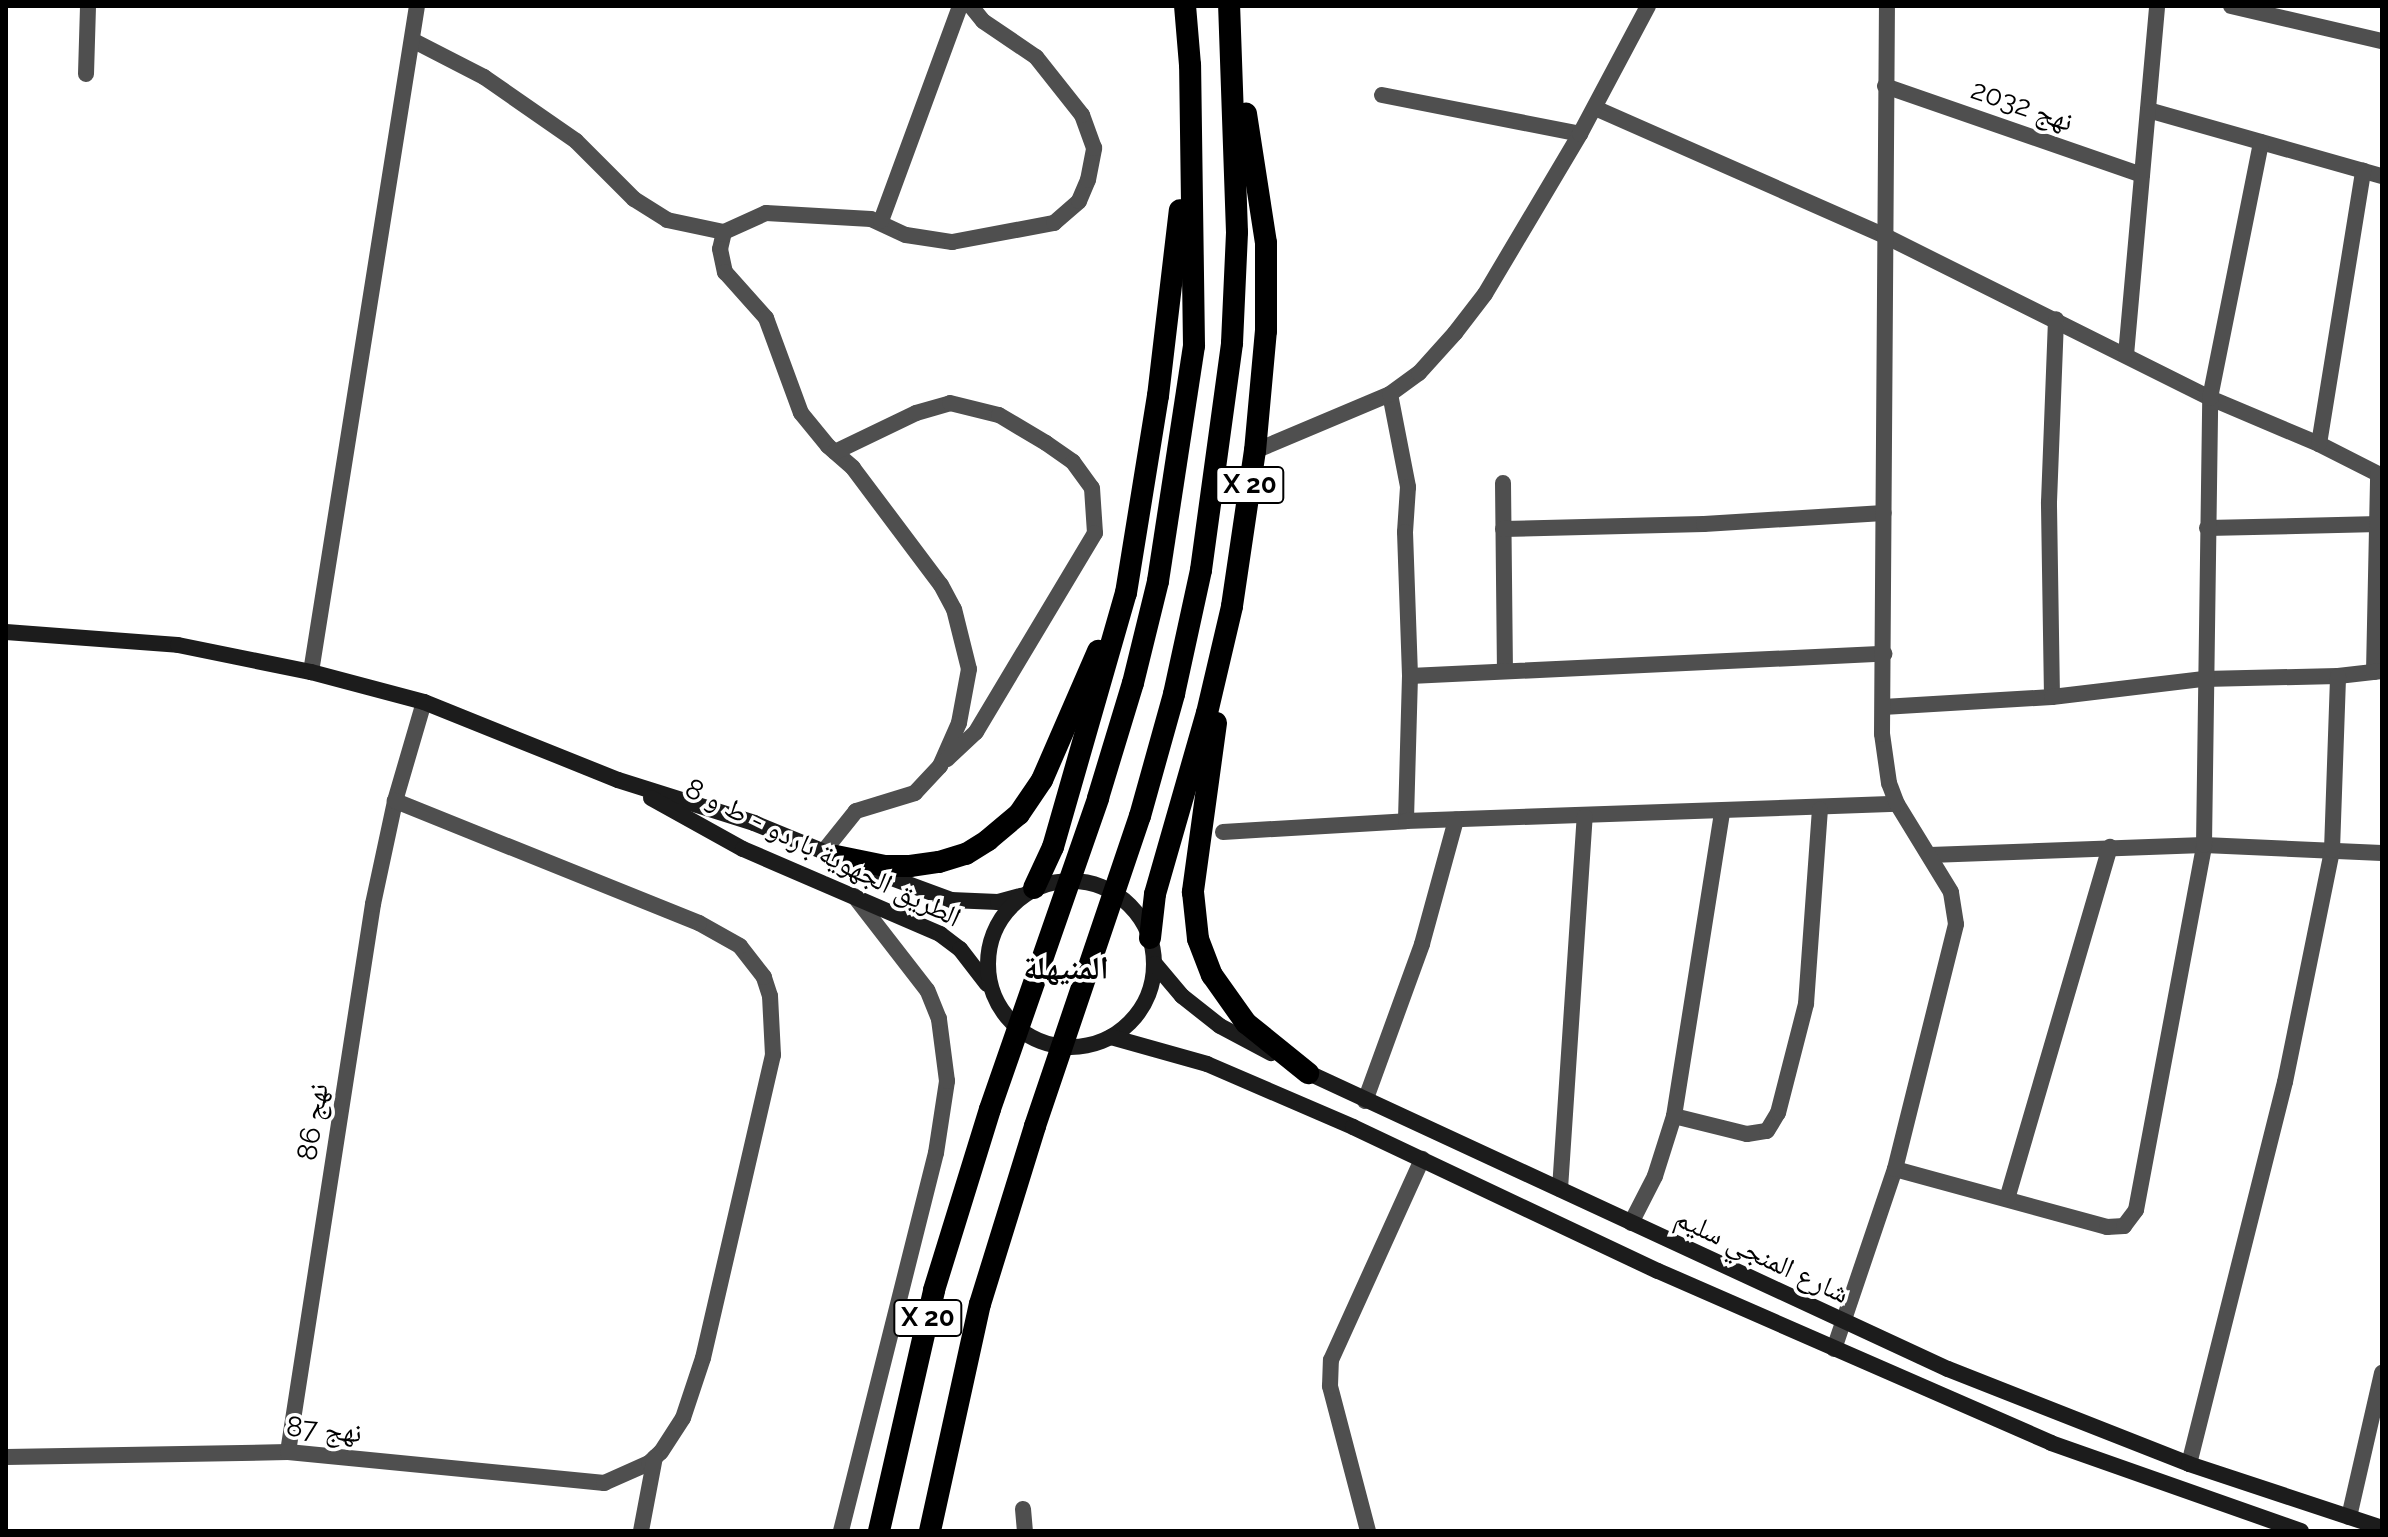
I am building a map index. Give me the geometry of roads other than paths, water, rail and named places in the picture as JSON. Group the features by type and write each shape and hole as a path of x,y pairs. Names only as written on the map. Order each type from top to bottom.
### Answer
{"highway":[{"name":"X 20","path":"879,1531 934,1290 990,1109 1098,798 1133,683 1158,581 1194,346 1190,65 1185,6"},
{"name":"X 20","path":"1150,938 1155,894 1207,713 1232,606 1255,451 1266,331 1266,243 1231,15"},
{"name":"X 20","path":"930,1531 980,1304 1035,1126 1140,816 1174,694 1201,570 1232,343 1237,232 1231,15"},
{"name":"X 20","path":"1027,892 1053,847 1092,722 1126,593 1158,396 1185,177 1190,65"},
{"path":"830,854 885,866 939,862 966,854 1019,814 1042,780 1061,739 1098,652 1134,544"},
{"path":"1232,606 1193,892 1198,939 1212,975 1246,1023 1308,1073"}],"main road":[{"name":"الطريق الجهوية باردو - ط و 8","path":"6,632 178,645 311,672 424,702 618,780 754,823 951,900 998,902 1027,892"},
{"name":"الطريق الجهوية باردو - ط و 8","path":"618,780 743,849 940,934 978,968 990,990"},
{"path":"1081,880 1104,887 1132,908 1150,938 1155,964 1143,1007 1129,1024 1096,1044 1068,1048 1040,1042 1015,1027 997,1005 990,990 987,964 991,938 1003,915 1027,892 1057,881 1081,880"},
{"name":"شارع المنجي سليم","path":"1155,964 1182,996 1220,1026 1308,1073 1844,1324 2044,1409 2189,1464 2382,1528"},
{"name":"شارع المنجي سليم","path":"1111,1037 1207,1064 1422,1159 1834,1349 2051,1443 2301,1531"}],"street":[{"path":"86,74 88,6"},
{"path":"311,672 414,41 417,6"},
{"path":"881,221 960,6"},
{"path":"414,41 484,77 576,141 646,209 667,220 724,232 766,213 881,221 906,235 952,242 1054,223 1079,201 1088,180 1094,148 1082,115 1036,57 983,21 971,6"},
{"path":"1255,451 1390,394 1419,373 1485,294 1595,108 1648,6"},
{"path":"1834,1349 1895,1169 1956,924 1951,892 1897,804 1884,758 1883,235 1887,6"},
{"path":"2126,355 2157,6"},
{"path":"2231,6 2382,41"},
{"name":"نهج 2032","path":"1885,86 2142,175"},
{"path":"1382,95 1580,134"},
{"path":"1595,108 1883,235 2210,398 2319,444 2380,475 2378,671 2338,676 2204,679 2052,697 1883,707"},
{"path":"2148,110 2382,176"},
{"path":"1895,1169 2107,1227 2124,1226 2130,1220 2141,1193 2204,845 2210,398 2261,142"},
{"path":"2319,444 2363,171"},
{"path":"724,232 720,249 725,272 766,318 801,413 862,480 941,585 954,609 969,669 959,723 940,766"},
{"path":"2052,697 2049,502 2056,319"},
{"path":"1390,394 1407,468 1405,532 1410,676 1406,821"},
{"path":"830,854 856,811 915,793 976,732 1095,533 1092,488 1073,462 999,415 950,403 916,413 835,452"},
{"path":"1503,483 1505,671"},
{"path":"1503,529 1704,524 1884,513"},
{"path":"2207,528 2379,524"},
{"path":"1410,676 1884,654"},
{"path":"2189,1464 2285,1082 2332,850 2338,676"},
{"name":"نهج 86","path":"288,1452 373,904 395,801 424,702"},
{"path":"395,801 699,923 740,946 764,977 773,1022 773,1055 765,1100 703,1358 683,1418 655,1457 641,1531"},
{"path":"1223,832 1406,821 1820,810 1897,804"},
{"path":"1674,1116 1747,1134 1767,1131 1772,1125 1806,1004 1820,810"},
{"path":"1631,1223 1655,1176 1674,1116 1722,813"},
{"path":"1560,1189 1585,817"},
{"path":"1365,1101 1422,944 1456,820"},
{"path":"1930,855 2204,845 2382,853"},
{"path":"2007,1199 2110,847"},
{"name":"X 20","path":"841,1531 936,1153 947,1081 939,1019 927,990 854,896"},
{"path":"1368,1531 1330,1386 1331,1360 1422,1159"},
{"path":"2349,1517 2375,1436 2382,1373"},
{"name":"نهج 87","path":"6,1457 288,1452 587,1483 604,1483 634,1473 655,1457"},
{"path":"1023,1509 1025,1531"}],"district":[{"name":"المنيهلة","path":"1066,968"}]}
